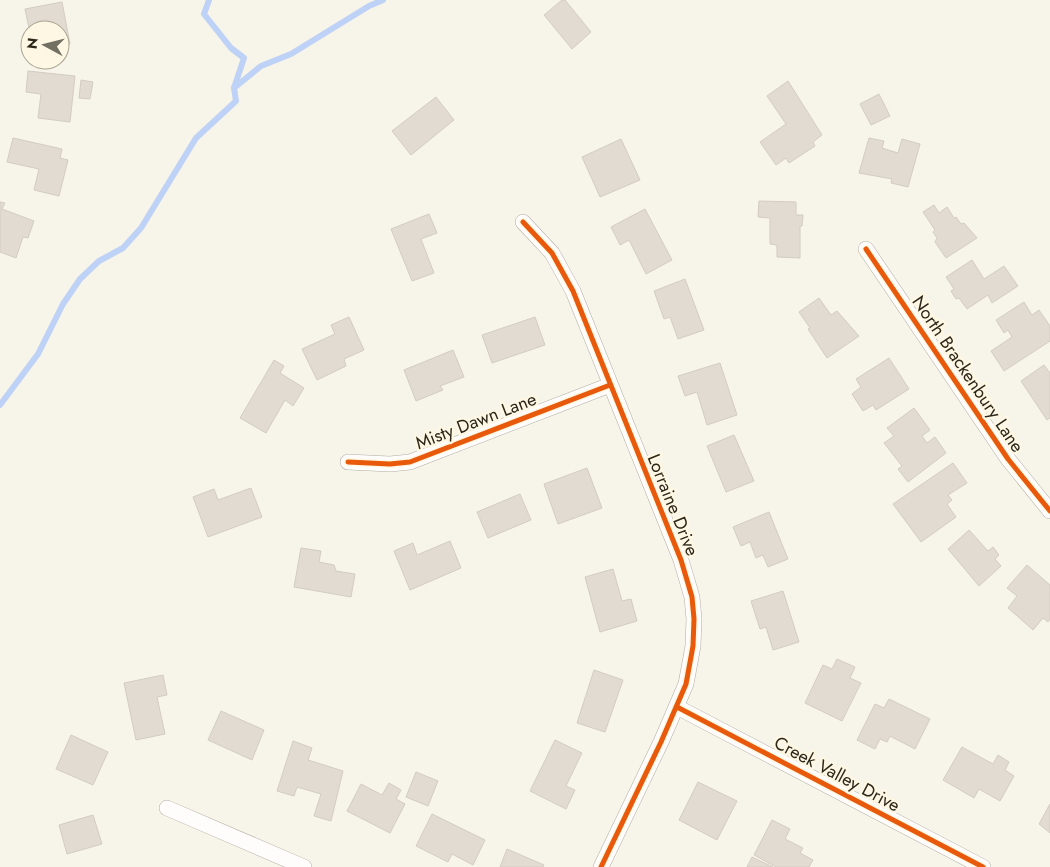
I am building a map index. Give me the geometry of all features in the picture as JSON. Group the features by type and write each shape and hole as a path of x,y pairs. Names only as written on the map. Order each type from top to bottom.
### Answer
{"street":[{"name":"Lorraine Drive","path":"523,222 537,235 556,260 573,291 681,560 692,597 693,646 686,684 677,707 600,867"},
{"name":"North Brackenbury Lane","path":"866,250 1008,459 1050,511"},
{"name":"Misty Dawn Lane","path":"348,462 390,464 410,462 610,385"},
{"name":"Creek Valley Drive","path":"677,707 983,867"},
{"path":"167,808 304,867"}],"building":[{"path":"562,0 565,0 591,32 572,49 544,15"},
{"path":"62,2 65,20 27,20 25,9"},
{"path":"28,71 75,76 70,122 38,118 41,94 26,92"},
{"path":"81,80 93,82 90,99 79,98"},
{"path":"788,81 822,135 813,142 815,146 789,163 786,158 776,165 760,142 786,124 767,96"},
{"path":"879,94 890,116 871,125 860,104"},
{"path":"436,97 454,120 411,155 392,131"},
{"path":"13,138 62,149 60,158 68,160 59,196 34,190 39,169 7,162"},
{"path":"869,138 884,141 882,148 898,153 902,139 920,144 908,187 891,183 892,179 859,173"},
{"path":"621,139 640,180 600,197 582,157"},
{"path":"759,201 796,202 796,215 803,215 802,226 800,226 800,258 777,257 777,245 770,244 770,218 758,217"},
{"path":"0,202 5,203 2,209 34,221 28,238 23,237 16,258 0,252"},
{"path":"934,205 939,213 947,207 954,218 956,217 961,224 964,223 977,238 946,258 935,242 937,238 933,232 935,230 923,212"},
{"path":"645,209 672,260 646,274 629,240 620,245 611,227"},
{"path":"429,214 437,233 421,239 434,273 412,281 391,229"},
{"path":"972,260 984,279 1004,266 1018,286 992,303 988,295 967,309 959,298 956,299 951,291 954,289 946,277"},
{"path":"685,279 704,330 678,339 670,317 664,319 654,291"},
{"path":"819,298 831,315 837,311 859,336 827,358 799,312"},
{"path":"1024,302 1032,315 1039,310 1050,326 1050,341 1004,371 991,351 1012,337 1008,330 1004,333 996,320"},
{"path":"349,317 364,350 344,359 346,366 317,380 302,349 335,334 331,325"},
{"path":"535,317 545,345 492,363 482,335"},
{"path":"453,350 464,377 440,386 443,390 416,401 404,370"},
{"path":"889,358 909,389 876,410 873,405 863,411 852,394 861,387 856,379"},
{"path":"274,360 284,366 280,373 304,388 293,406 285,400 266,433 240,418"},
{"path":"720,363 737,415 707,425 697,392 685,396 678,376"},
{"path":"1044,365 1050,373 1050,418 1047,420 1021,381"},
{"path":"914,408 930,430 922,436 927,443 935,437 946,453 908,482 898,469 902,466 884,443 894,436 887,428"},
{"path":"734,435 754,481 726,492 707,446"},
{"path":"953,463 967,483 948,495 952,500 947,504 956,517 921,542 893,504"},
{"path":"587,468 602,508 558,524 544,484"},
{"path":"251,488 262,517 208,537 193,497 214,489 218,500"},
{"path":"520,494 531,520 488,538 477,512"},
{"path":"769,512 788,559 768,567 763,555 756,558 750,542 741,546 733,527"},
{"path":"969,530 988,551 993,547 999,555 995,559 1001,566 979,586 948,549"},
{"path":"450,541 461,568 410,590 394,551 413,543 417,555"},
{"path":"301,548 321,551 319,562 334,565 336,571 355,574 351,597 294,587"},
{"path":"1027,565 1050,585 1050,619 1048,622 1043,618 1033,630 1008,608 1017,596 1007,588"},
{"path":"613,569 622,601 631,599 637,621 600,632 585,577"},
{"path":"783,591 799,642 773,650 766,627 760,629 751,601"},
{"path":"837,659 855,667 850,678 861,683 842,721 805,703 823,665 832,669"},
{"path":"594,670 623,680 605,732 577,723"},
{"path":"163,675 167,695 157,697 165,734 136,740 124,683"},
{"path":"889,699 930,719 915,749 890,736 887,742 880,739 875,749 857,740 875,704 884,708"},
{"path":"221,711 264,730 252,760 208,740"},
{"path":"71,735 108,752 93,785 56,769"},
{"path":"555,740 582,753 566,786 575,790 566,809 530,791"},
{"path":"293,741 312,748 308,760 343,771 331,821 314,816 321,794 297,787 294,796 277,791"},
{"path":"962,747 993,764 998,755 1009,762 1005,770 1014,776 1000,801 979,789 974,798 943,780"},
{"path":"416,772 438,781 428,806 406,797"},
{"path":"698,782 737,801 717,840 679,820"},
{"path":"389,783 401,790 396,799 405,804 390,833 347,811 361,784 382,795"},
{"path":"1050,804 1050,833 1039,824"},
{"path":"432,814 485,840 473,865 452,854 448,862 416,846"},
{"path":"93,815 102,844 67,854 59,825"},
{"path":"772,820 790,829 785,839 803,848 800,853 813,860 809,867 776,867 754,855"},
{"path":"507,849 544,865 543,867 500,867"},
{"path":"752,857 773,867 747,867"}],"waterway":[{"path":"0,405 38,354 63,304 80,279 99,261 123,248 141,228 196,138 236,101 234,88 244,58 231,48 204,14 209,0"},
{"path":"234,88 261,66 291,54 369,6 383,0"}],"cycle path":[{"path":"523,222 552,253 573,291 681,560 692,597 694,619 693,646 686,684 661,742 601,867"},
{"path":"866,249 1008,459 1050,511"},
{"path":"348,462 390,464 410,462 610,385"},
{"path":"677,707 983,867"}]}
